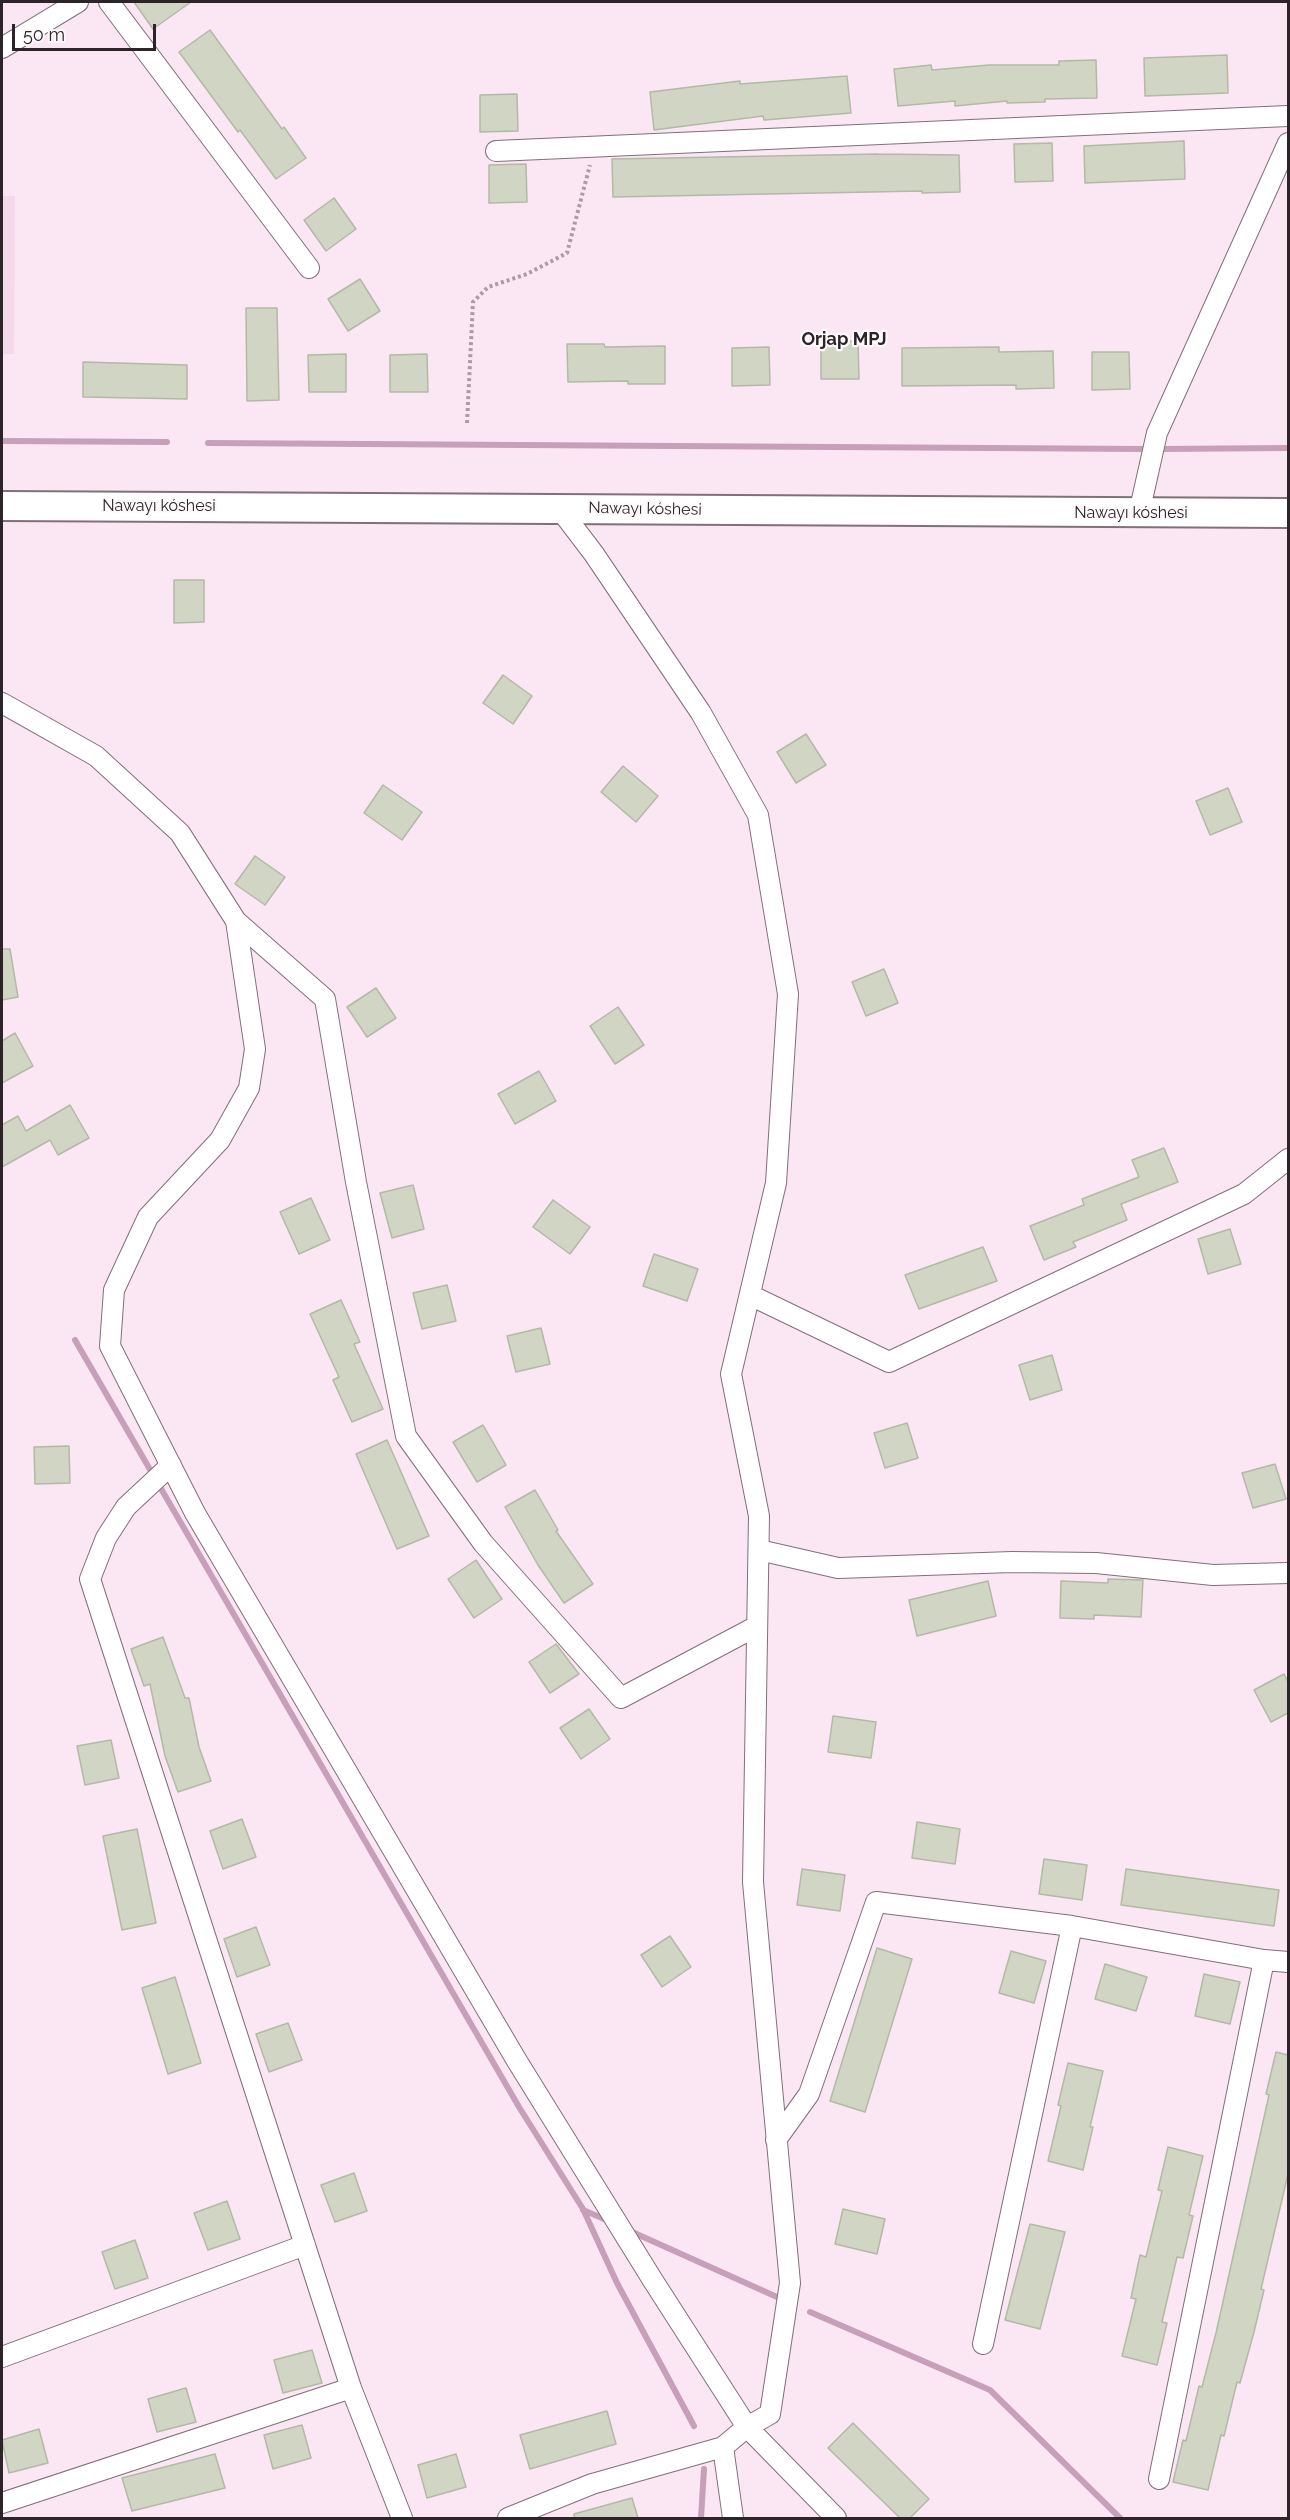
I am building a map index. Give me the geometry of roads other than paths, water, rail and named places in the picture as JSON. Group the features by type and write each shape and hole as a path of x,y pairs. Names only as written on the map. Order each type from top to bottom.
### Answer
{"main road":[{"name":"Nawayı kóshesi","path":"2,506 1288,513"}],"street":[{"path":"2,48 78,2"},
{"path":"109,2 309,268"},
{"path":"496,151 1288,116"},
{"path":"1138,513 1157,433 1288,142"},
{"path":"508,2518 592,2484 723,2447 747,2427 770,2414 790,2283 753,1882 759,1516 731,1374 776,1183 788,994 758,815 701,713 594,554 559,508"},
{"path":"2,703 96,756 180,833 236,921 325,999 356,1182 406,1436 483,1543 621,1698 757,1626"},
{"path":"236,921 255,1049 249,1088 220,1140 148,1217 114,1290 110,1346 201,1523 517,2061 747,2427 837,2518"},
{"path":"750,1294 889,1362 1244,1194 1288,1159"},
{"path":"171,1465 126,1508 106,1538 90,1579 351,2388 402,2518"},
{"path":"759,1550 838,1568 1012,1562 1096,1563 1213,1575 1288,1573"},
{"path":"776,2140 809,2094 876,1902 1072,1926 1264,1960 1288,1962"},
{"path":"983,2344 1072,1926"},
{"path":"1158,2480 1264,1960"},
{"path":"2,2357 305,2244"},
{"path":"2,2503 351,2388"},
{"path":"723,2447 733,2518"}],"waterway":[{"path":"2,441 167,442"},
{"path":"208,443 1145,449"},
{"path":"1160,449 1288,448"},
{"path":"75,1340 519,2107 583,2209 617,2283 694,2426"},
{"path":"583,2210 609,2221"},
{"path":"630,2231 777,2297"},
{"path":"810,2312 990,2390 1120,2518"},
{"path":"701,2518 704,2469"}],"district":[{"name":"Orjap MPJ","path":"844,340"}]}
